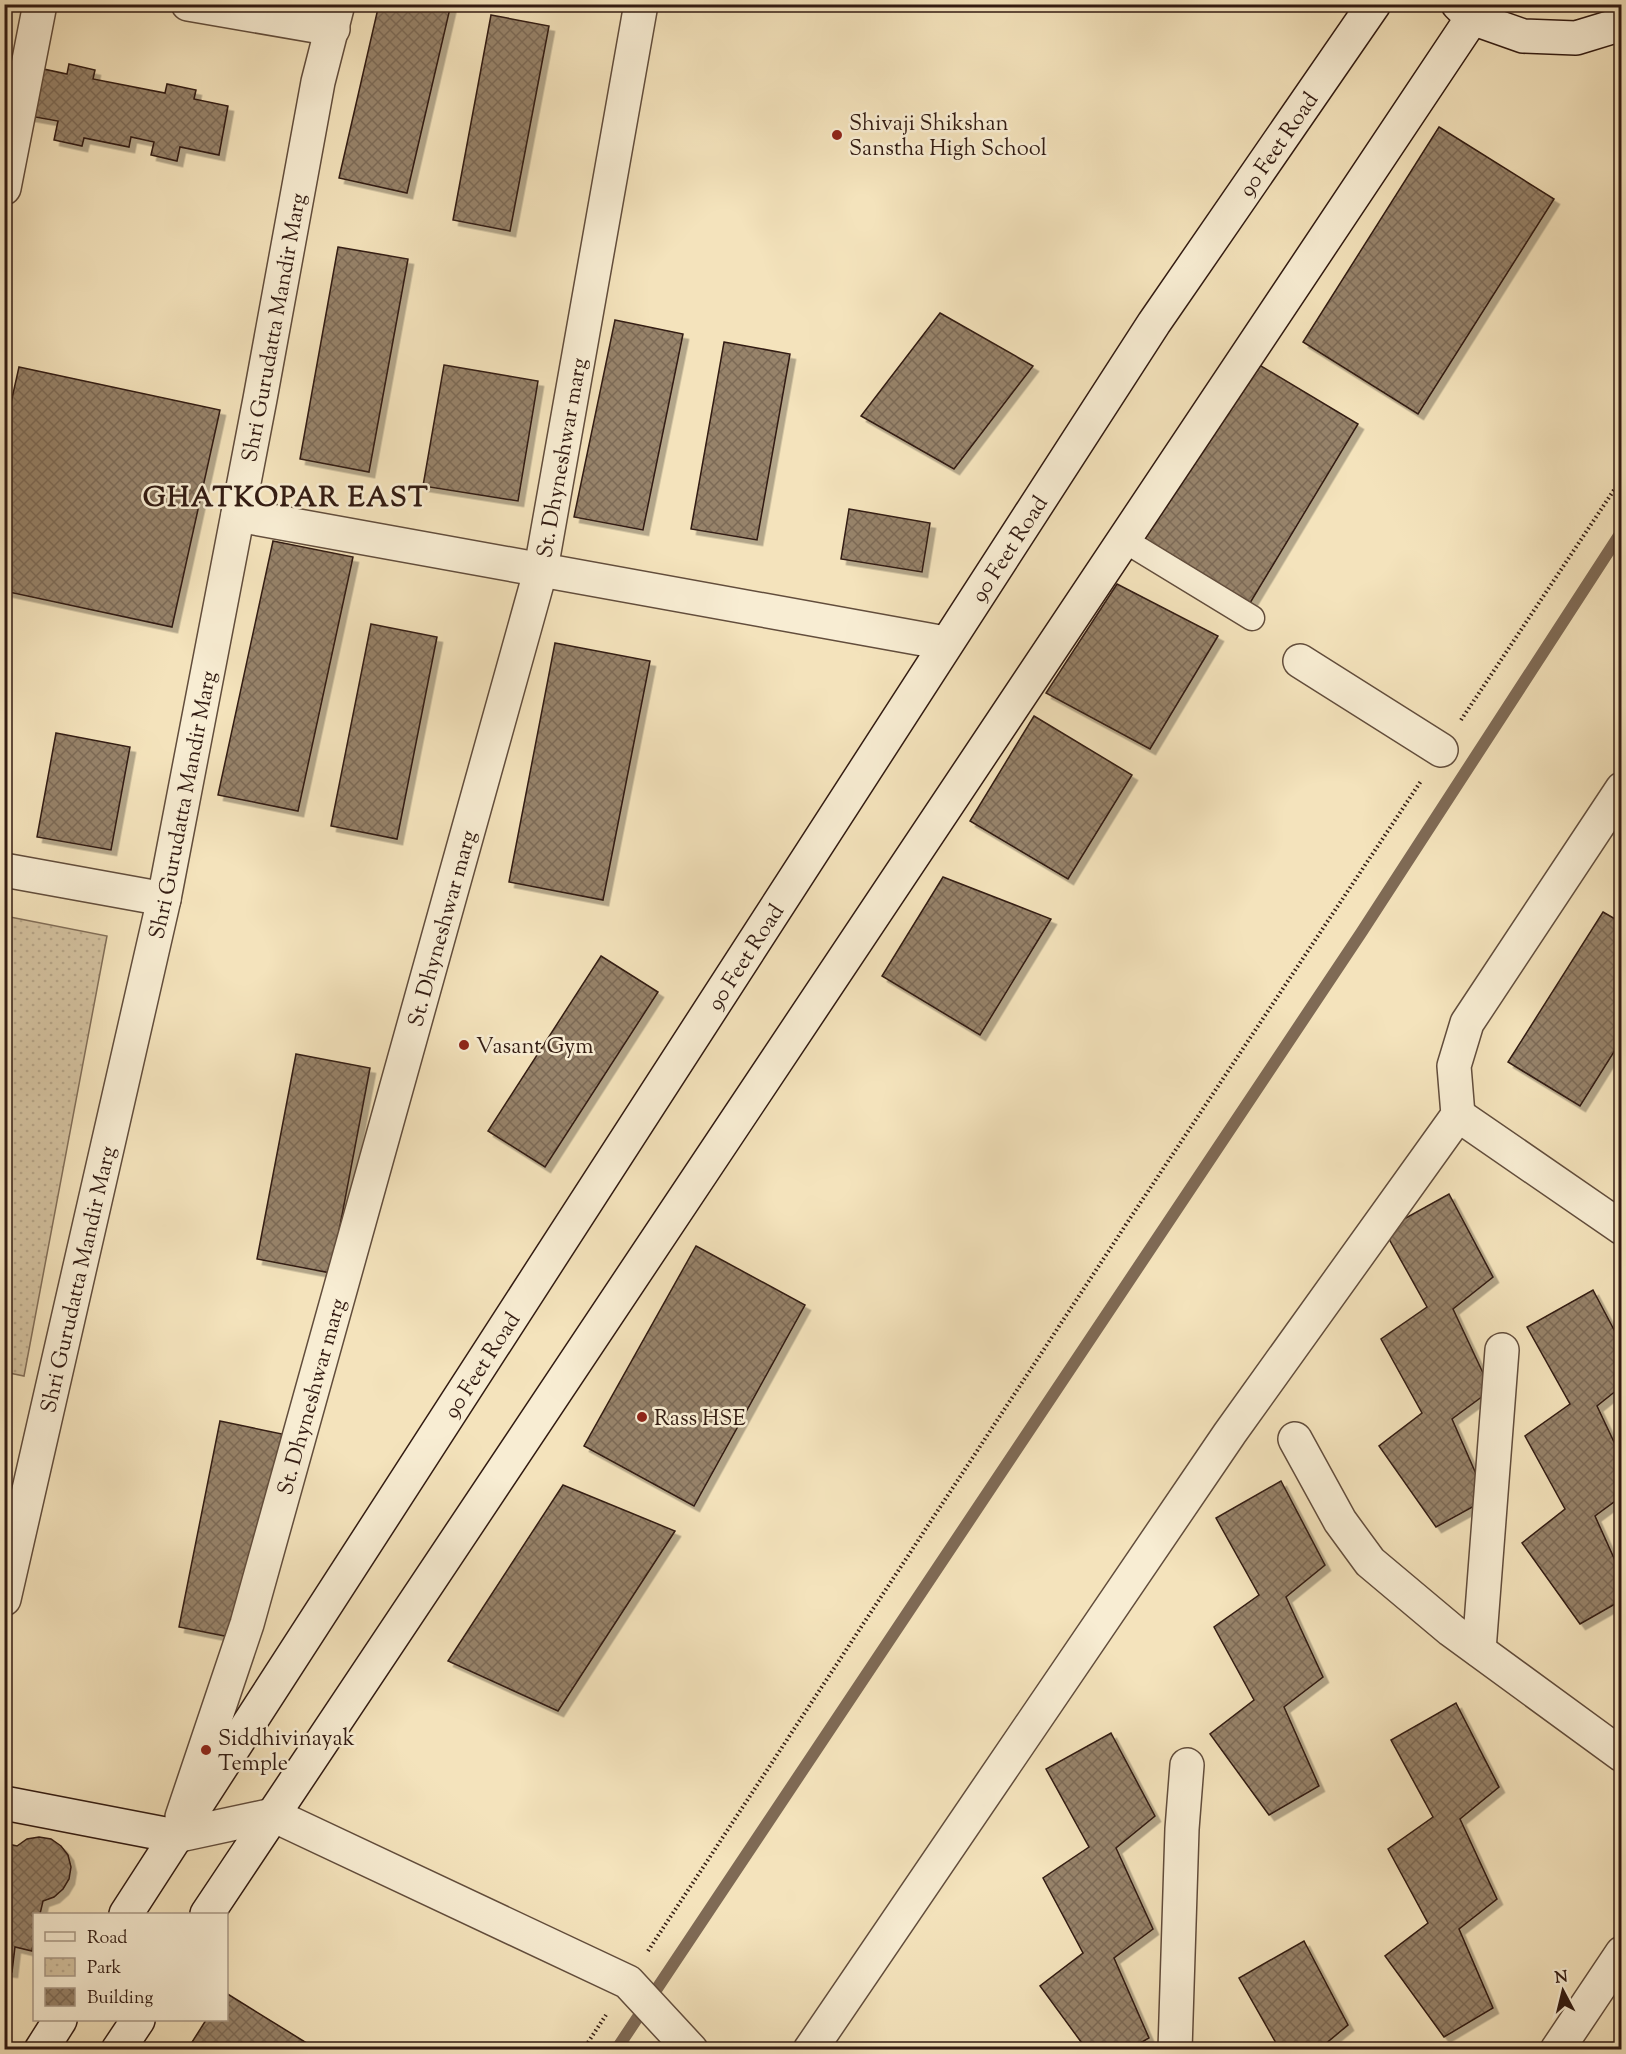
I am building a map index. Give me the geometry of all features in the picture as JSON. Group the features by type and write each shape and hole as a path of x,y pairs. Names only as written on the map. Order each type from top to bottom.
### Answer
{"street":[{"path":"4,188 40,4"},
{"path":"188,4 336,17"},
{"name":"St. Dhyneshwar marg","path":"176,1836 247,1624 541,569 641,4"},
{"name":"90 Feet Road","path":"127,1913 1154,323 1374,4"},
{"path":"208,1913 1124,540 1465,11 1523,36 1576,38 1622,24"},
{"name":"Shri Gurudatta Mandir Marg","path":"4,1599 164,899 318,82 336,17"},
{"path":"238,514 945,644"},
{"path":"1300,661 1441,750"},
{"path":"810,2049 1230,1433 1458,1115 1454,1066 1467,1023 1622,789"},
{"path":"4,870 164,899"},
{"path":"1458,1115 1622,1228"},
{"path":"1479,1650 1502,1350"},
{"path":"1295,1439 1340,1521 1370,1563 1451,1630 1622,1755"},
{"path":"1175,2049 1182,1829 1187,1765"},
{"path":"4,1803 176,1836 273,1815 628,1982 691,2049"},
{"path":"1557,2049 1622,1953"},
{"path":"41,2049 59,2021"},
{"path":"118,2049 137,2021"}],"lane":[{"path":"1124,540 1252,618"}],"path":[{"path":"583,2049 1129,1220 1622,478"}],"green space":[{"path":"5,916 107,936 24,1376 4,1372"}],"building":[{"path":"379,4 451,4 407,193 339,178"},
{"path":"491,15 549,26 510,231 453,220"},
{"path":"69,64 95,70 93,79 165,93 167,84 196,90 194,99 228,106 219,155 180,147 177,161 151,155 154,142 131,137 129,147 84,138 82,146 54,140 58,121 24,115 34,67 67,74"},
{"path":"1439,127 1554,199 1418,414 1303,342"},
{"path":"338,247 408,259 369,472 300,459"},
{"path":"940,313 1033,366 954,469 861,416"},
{"path":"615,320 683,334 643,530 574,517"},
{"path":"724,342 790,354 757,540 691,529"},
{"path":"1251,360 1358,424 1247,608 1139,543"},
{"path":"444,365 538,381 518,501 423,486"},
{"path":"19,367 220,410 172,627 4,591 4,434"},
{"path":"849,509 930,523 922,572 841,559"},
{"path":"273,541 353,557 298,811 218,795"},
{"path":"1117,584 1218,636 1150,749 1046,693"},
{"path":"371,624 437,637 397,839 331,826"},
{"path":"555,643 650,661 603,900 509,882"},
{"path":"1034,716 1132,775 1068,879 970,821"},
{"path":"56,733 130,747 111,850 37,837"},
{"path":"943,877 1051,919 980,1035 882,976"},
{"path":"1603,912 1622,923 1622,1039 1580,1106 1508,1062"},
{"path":"601,956 658,992 545,1167 488,1131"},
{"path":"296,1054 370,1068 331,1273 257,1259"},
{"path":"1449,1194 1493,1277 1453,1309 1491,1390 1452,1419 1487,1499 1436,1527 1379,1446 1422,1413 1381,1339 1427,1307 1384,1230"},
{"path":"696,1246 805,1305 694,1506 584,1446"},
{"path":"1593,1290 1622,1345 1622,1386 1597,1406 1622,1459 1622,1496 1595,1516 1622,1576 1622,1600 1580,1624 1522,1543 1565,1509 1525,1436 1570,1404 1527,1327"},
{"path":"220,1421 282,1434 240,1639 179,1627"},
{"path":"1281,1481 1325,1565 1286,1597 1323,1677 1284,1707 1319,1786 1269,1815 1210,1734 1254,1700 1214,1627 1259,1595 1216,1518"},
{"path":"563,1485 675,1531 558,1711 448,1661"},
{"path":"1456,1703 1499,1787 1460,1819 1497,1899 1459,1929 1493,2008 1444,2037 1385,1956 1428,1923 1388,1849 1433,1817 1391,1740"},
{"path":"1111,1733 1155,1816 1116,1848 1153,1929 1114,1958 1149,2038 1128,2050 1087,2050 1040,1986 1083,1953 1043,1878 1089,1847 1046,1769"},
{"path":"39,1837 51,1839 61,1846 68,1855 71,1867 69,1879 54,1897 43,1901 40,1913 33,1913 32,1951 15,1947 12,1972 4,1971 4,1843 17,1846 27,1839"},
{"path":"1304,1941 1348,2025 1318,2050 1280,2050 1239,1978"},
{"path":"228,1994 318,2050 187,2050 205,2021 228,2021"}],"waterway":[{"path":"616,2050 1361,933 1622,531"}],"place":[{"name":"Shivaji Shikshan Sanstha High School","path":"837,135"},
{"name":"Vasant Gym","path":"464,1045"},
{"name":"Rass HSE","path":"642,1417"},
{"name":"Siddhivinayak Temple","path":"206,1750"}],"district":[{"name":"GHATKOPAR EAST","path":"286,496"}]}
